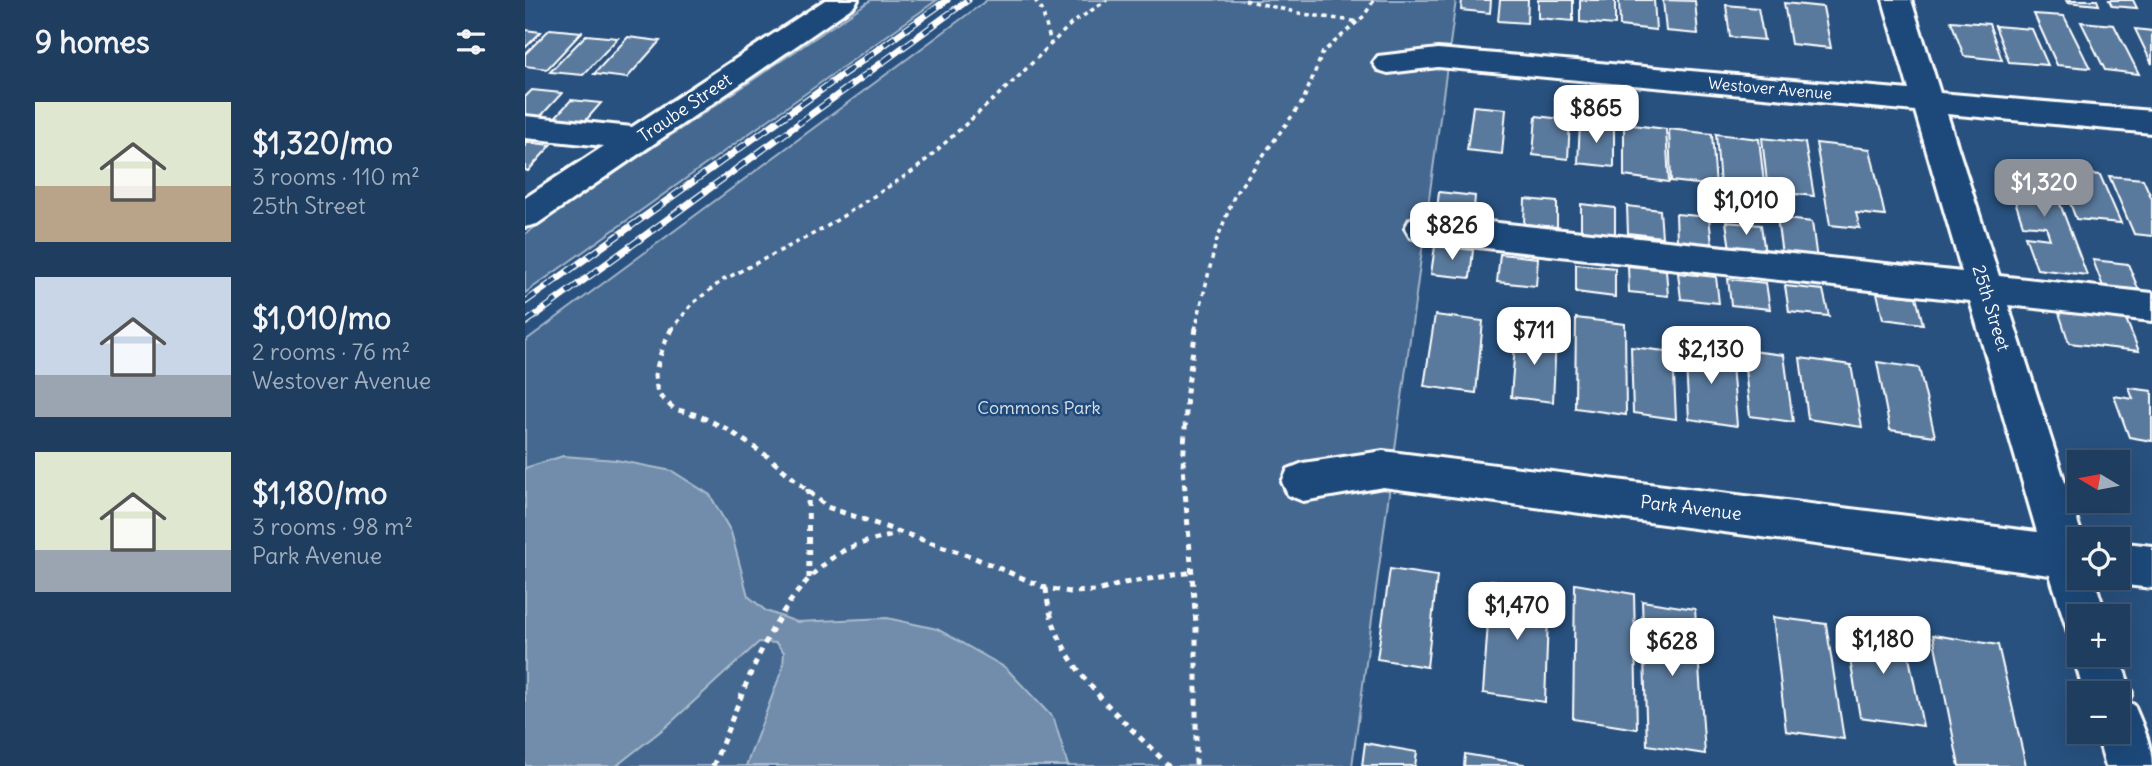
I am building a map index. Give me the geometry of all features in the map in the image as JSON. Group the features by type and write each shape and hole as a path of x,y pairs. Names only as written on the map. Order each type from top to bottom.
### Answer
{"street":[{"name":"Traube Street","path":"525,215 844,0"},
{"name":"25th Street","path":"1897,0 1985,289 2067,539"},
{"name":"Westover Avenue","path":"1388,63 1438,58 2152,122"},
{"path":"525,127 639,139"},
{"path":"1422,228 2152,307"},
{"name":"Park Avenue","path":"1303,482 1383,469 2067,556"},
{"path":"2130,564 2152,567"},
{"path":"2124,744 2131,766"}],"path":[{"path":"1035,0 1042,10 1051,43"},
{"path":"1107,0 1071,24 1016,79 916,170 823,229 723,280 693,303 673,326 663,346 655,375 658,394 674,409 697,415 727,429 767,456 827,507 898,533 970,556 1046,587 1070,592 1098,591 1124,583 1193,572"},
{"path":"1245,0 1303,14 1360,22"},
{"path":"1196,766 1199,692 1193,572 1184,501 1185,437 1193,337 1212,254 1229,207 1249,169 1309,90 1322,53 1337,38 1360,22 1374,0"},
{"path":"808,489 809,579"},
{"path":"713,766 755,670 792,598 832,558 858,545 898,533"},
{"path":"1046,587 1050,619 1085,679 1169,766"}],"green space":[{"path":"871,0 937,0 525,293 525,234"},
{"name":"Commons Park","path":"987,0 1456,0 1352,766 525,766 525,341"}],"shaded area":[{"path":"563,456 616,460 672,471 710,495 731,532 748,596 766,611 797,622 887,618 937,629 1006,668 1054,719 1068,766 746,766 783,667 784,652 776,643 759,642 667,726 616,766 525,766 525,468"}],"building":[{"path":"1462,0 1491,0 1490,13 1461,10"},
{"path":"1500,0 1528,0 1527,23 1498,21"},
{"path":"1538,0 1573,0 1573,21 1538,18"},
{"path":"1580,0 1615,0 1615,25 1580,22"},
{"path":"1619,0 1654,0 1656,30 1620,26"},
{"path":"1663,0 1695,1 1698,34 1666,31"},
{"path":"2066,0 2097,0 2099,5 2067,2"},
{"path":"2109,0 2133,0 2137,8 2112,6"},
{"path":"1784,3 1823,7 1831,48 1791,44"},
{"path":"1726,5 1758,8 1764,40 1730,37"},
{"path":"2034,14 2064,16 2090,68 2057,65"},
{"path":"1951,21 1989,24 2002,60 1964,56"},
{"path":"2081,22 2114,25 2139,74 2105,70"},
{"path":"1995,26 2032,29 2048,65 2009,62"},
{"path":"550,29 582,32 547,69 525,66 525,54"},
{"path":"2135,29 2152,31 2152,64"},
{"path":"525,30 541,32 525,48"},
{"path":"586,35 618,38 583,75 550,72"},
{"path":"628,37 660,41 627,78 594,74"},
{"path":"532,90 562,93 540,117 525,115 525,97"},
{"path":"571,100 601,103 580,127 549,124"},
{"path":"1473,106 1506,109 1502,154 1467,150"},
{"path":"1536,116 1570,120 1568,159 1533,155"},
{"path":"1580,123 1614,127 1614,167 1578,163"},
{"path":"1624,124 1666,129 1669,182 1624,176"},
{"path":"1669,129 1712,134 1716,186 1671,181"},
{"path":"1716,134 1759,139 1765,192 1720,186"},
{"path":"1762,138 1805,143 1814,196 1768,191"},
{"path":"525,142 551,145 528,171 525,170"},
{"path":"1816,143 1870,149 1885,216 1856,213 1860,228 1830,225"},
{"path":"2002,162 2046,167 2087,275 2037,269 2025,236 2050,239 2046,227 2023,225"},
{"path":"2058,171 2100,175 2121,223 2076,219"},
{"path":"2109,176 2143,179 2152,199 2152,236 2134,234"},
{"path":"1439,192 1475,196 1473,222 1436,218"},
{"path":"1525,199 1557,202 1557,227 1524,224"},
{"path":"1581,204 1615,208 1615,235 1581,231"},
{"path":"1627,206 1660,210 1662,237 1628,233"},
{"path":"1676,214 1709,217 1712,245 1677,241"},
{"path":"1777,218 1812,222 1817,260 1782,255"},
{"path":"1726,222 1761,225 1765,253 1730,249"},
{"path":"1435,246 1473,250 1470,278 1431,274"},
{"path":"1500,254 1538,258 1536,286 1497,282"},
{"path":"2093,260 2128,264 2140,293 2104,289"},
{"path":"1576,264 1615,268 1615,297 1576,292"},
{"path":"1628,266 1666,270 1668,296 1629,292"},
{"path":"1678,273 1716,277 1719,303 1681,299"},
{"path":"1728,279 1766,283 1770,309 1731,305"},
{"path":"1785,286 1823,290 1829,316 1789,312"},
{"path":"1877,293 1916,297 1923,324 1883,319"},
{"path":"2058,310 2126,319 2139,351 2069,343"},
{"path":"1435,315 1483,321 1476,393 1424,386"},
{"path":"1576,318 1625,324 1626,415 1575,408"},
{"path":"1516,332 1556,337 1553,402 1511,397"},
{"path":"1685,346 1731,352 1737,426 1689,419"},
{"path":"1631,347 1673,352 1676,419 1633,413"},
{"path":"1743,350 1784,355 1793,422 1750,416"},
{"path":"1800,358 1851,365 1862,427 1808,419"},
{"path":"1877,362 1919,368 1935,436 1890,430"},
{"path":"2129,388 2152,391 2152,441 2129,437 2114,396 2133,399"},
{"path":"1390,569 1437,576 1427,667 1377,659"},
{"path":"1491,580 1549,589 1545,702 1483,693"},
{"path":"1575,584 1634,594 1637,729 1573,719"},
{"path":"1642,601 1695,609 1705,754 1647,745"},
{"path":"1773,617 1826,624 1844,739 1786,731"},
{"path":"1844,625 1904,633 1923,726 1860,717"},
{"path":"1933,635 1998,645 2026,766 1959,766"},
{"path":"1365,743 1417,752 1415,766 1362,766"},
{"path":"1465,754 1524,764 1524,766 1464,766"}],"railway":[{"path":"525,302 947,0"},
{"path":"525,323 968,0"}]}
